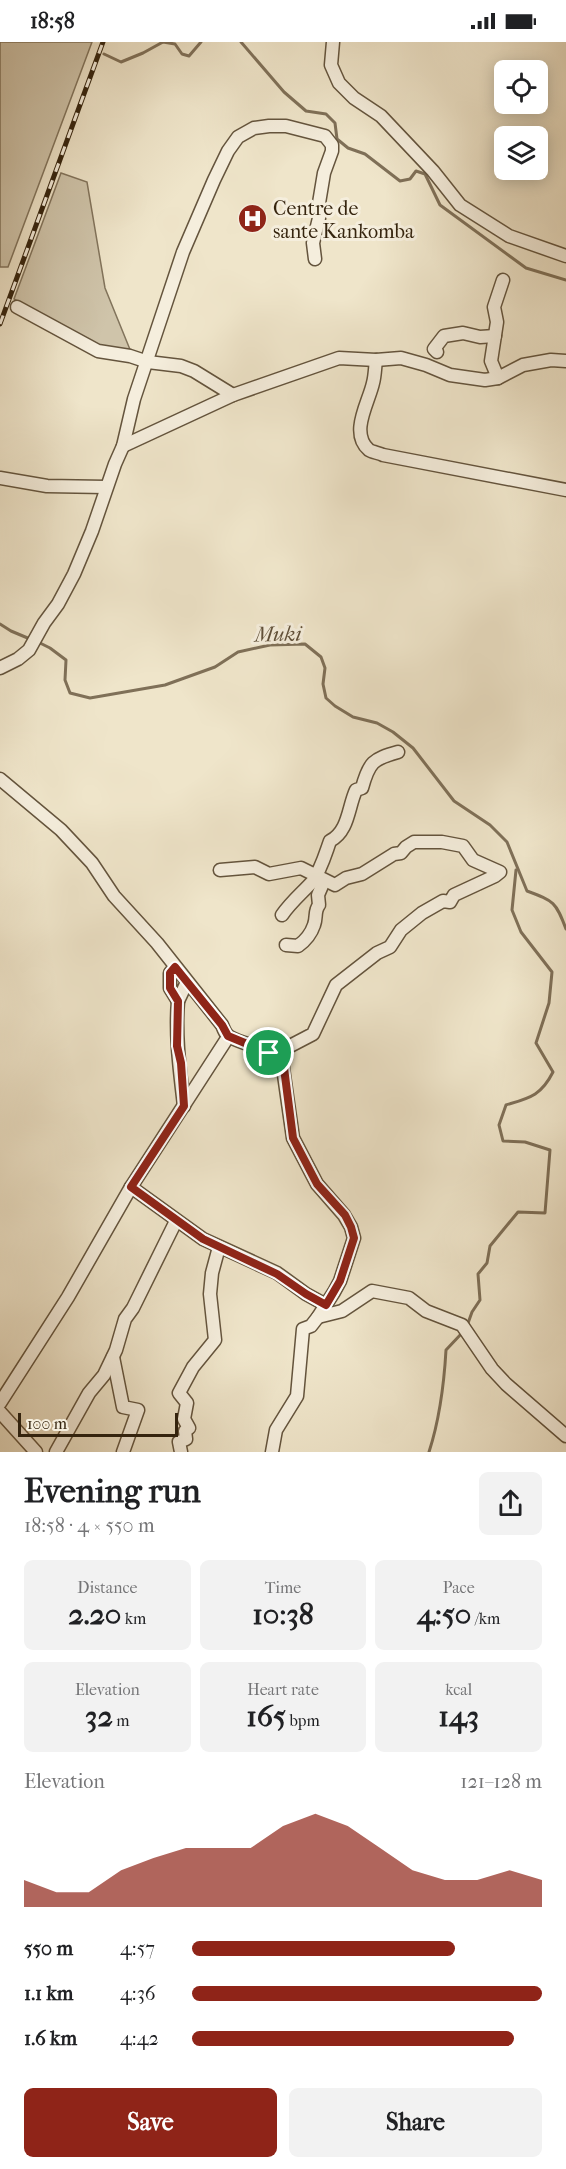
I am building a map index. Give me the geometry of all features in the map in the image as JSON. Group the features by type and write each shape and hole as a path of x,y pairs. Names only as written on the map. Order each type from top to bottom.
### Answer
{"street":[{"path":"333,42 331,65 339,83 354,98 381,116 433,171 460,205 509,236 566,256"},
{"path":"0,668 18,659 29,650 74,574 123,446 134,399 183,252 219,170 238,137 254,128 286,126 325,136 332,145 324,173 319,218 313,243 315,259"},
{"path":"498,378 491,362 497,322 494,307 503,280"},
{"path":"16,307 98,351 130,356 148,362 181,366 194,371 233,395"},
{"path":"437,352 434,349 444,336 463,333 480,337 495,336"},
{"path":"123,446 233,395 339,358 376,360 401,358 450,375 485,380 498,378 523,365 551,360 566,361"},
{"path":"376,360 373,384 361,427 363,438 369,449 404,459 566,490"},
{"path":"0,478 47,486 106,487"},
{"path":"286,945 298,946 306,940 314,925 316,909 320,905 318,895 320,878 330,841 337,837 351,811 351,800 356,790 362,788 366,772 378,757 398,752"},
{"path":"0,779 61,830 92,863 114,896 157,943 222,1025 228,1036 280,1059 284,1068 293,1138 317,1184 345,1215 354,1234 340,1281 318,1317 311,1326 303,1329 297,1396 276,1430 272,1452"},
{"path":"220,870 255,867 269,874 301,868 335,885 346,878 362,874 394,854 401,853 414,842 442,842 463,846 473,860 500,872 454,895 450,902 443,901 422,913 401,930 390,947 377,952 336,985 313,1034 290,1046 269,1053"},
{"path":"282,915 294,898 320,878"},
{"path":"175,967 170,973 170,988 178,1001"},
{"path":"184,1106 181,1063 177,1046 178,1001 187,982"},
{"path":"0,1403 68,1297 131,1187 228,1036"},
{"path":"131,1187 203,1239 277,1274 326,1305"},
{"path":"56,1452 89,1393 104,1375 125,1319 133,1308 176,1221"},
{"path":"182,1452 179,1442 186,1439 185,1431 189,1428 184,1419 187,1404 179,1393 193,1367 215,1340 210,1294 212,1273 219,1247"},
{"path":"318,1317 342,1311 372,1291 409,1298 426,1311 462,1325 492,1369 506,1384 566,1436"},
{"path":"112,1357 123,1407 138,1410 123,1452"},
{"path":"0,1412 36,1452"}],"shaded area":[{"path":"0,42 92,42 8,267 0,267"},
{"path":"61,173 87,182 105,288 131,352 92,345 14,299"}],"waterway":[{"path":"163,42 175,44 182,54 189,56 201,42"},
{"path":"104,54 121,62 163,42"},
{"path":"241,42 284,92 306,111 326,114 335,123 337,139 348,148 365,154 400,181 410,179 416,171 425,174 440,205 526,268 566,280"},
{"name":"Muki","path":"0,624 30,639"},
{"name":"Muki","path":"36,641 66,660 65,680 70,693 90,698 165,685 215,667 238,652 270,645 305,644 321,657 325,668 323,684 326,698 353,717 377,723 393,732 413,748 454,801 490,825 507,842 527,891 549,900 559,913 566,929"},
{"path":"467,1326 480,1300 478,1274 487,1263 490,1246 518,1212 545,1213 550,1150 525,1142 503,1141 499,1125 506,1105 534,1095 544,1086 553,1072 536,1043 549,1003 552,972 521,932 512,910 516,870"},
{"path":"429,1452 441,1401 446,1350 462,1333"}],"railway":[{"path":"0,324 103,42"}],"place":[{"name":"Centre de sante Kankomba","path":"252,219"}],"route":[{"path":"175,967 222,1025 228,1036 269,1053 280,1059 284,1068 293,1138 317,1184 345,1215 354,1234 340,1281 326,1305 277,1274 203,1239 131,1187 184,1106 181,1063 177,1046 178,1001 170,988 170,973 175,967"}]}
